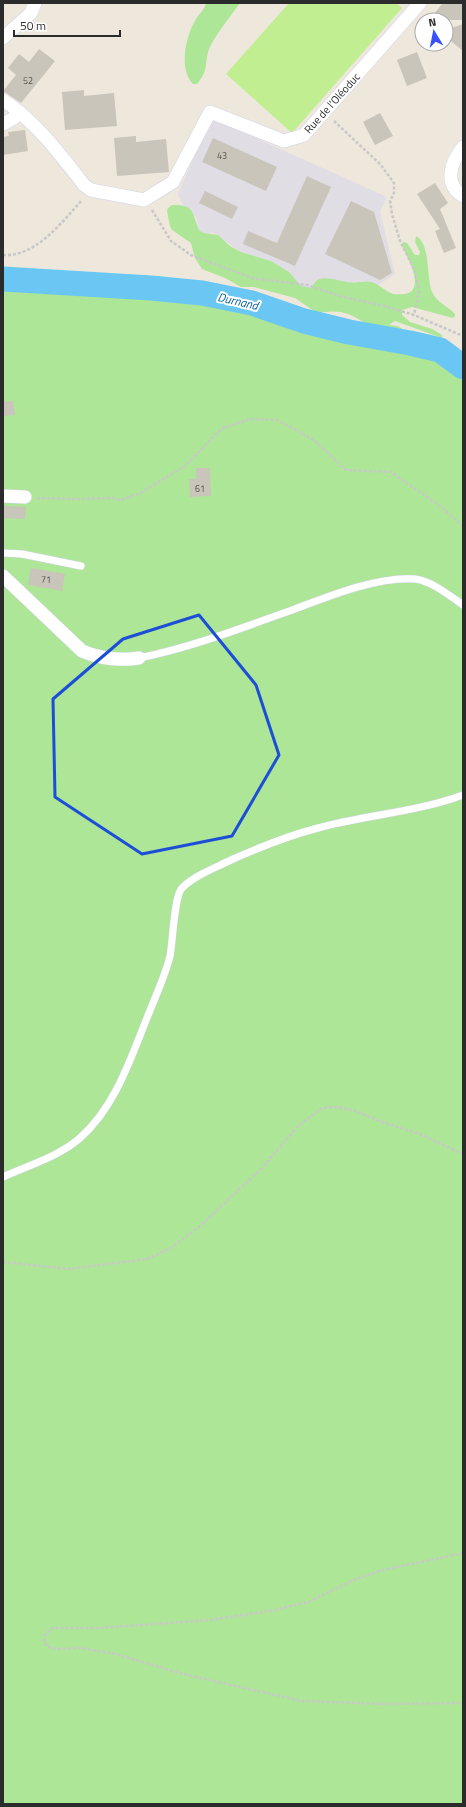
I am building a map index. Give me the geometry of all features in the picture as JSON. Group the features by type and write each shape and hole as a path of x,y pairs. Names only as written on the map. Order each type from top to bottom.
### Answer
{"street":[{"path":"3,38 31,13 35,3"},
{"name":"Rue de l'Oléoduc","path":"144,200 173,182 210,112 284,141 304,135 420,3"},
{"path":"3,100 18,110 46,137 84,185 91,190 144,200"},
{"path":"3,124 14,118 18,110"},
{"path":"463,147 453,162 450,178 453,188 463,196"},
{"path":"3,496 26,497"},
{"path":"3,576 82,651 97,657 111,659 139,658"}],"lane":[{"path":"3,552 22,554 82,566"},
{"path":"139,658 199,642 365,586 396,580 416,579 428,584 463,605"},
{"path":"3,1177 63,1150 80,1138 99,1118 115,1093 129,1066 162,982 170,957 174,934 175,910 181,889 192,880 211,869 275,841 319,828 441,803 463,795"}],"path":[{"path":"324,112 380,164 394,183 394,193 390,201 392,214 400,241 415,271 419,291 414,315"},
{"path":"3,255 21,253 44,239 91,190"},
{"path":"144,200 156,214 171,242 191,255 213,262 252,278 307,285 340,296 384,306 414,315 463,336"},
{"path":"26,497 76,499 110,498 122,500 142,492 185,466 221,429 250,419 277,420 314,440 346,470 391,472 440,506 463,526"},
{"path":"3,1262 69,1269 146,1259 171,1248 199,1227 262,1168 298,1126 322,1108 336,1107 353,1110 382,1122 420,1134 463,1154"},
{"path":"463,1552 383,1570 354,1580 308,1602 275,1610 210,1620 99,1628 52,1628 45,1635 44,1642 48,1647 57,1649 81,1648 116,1654 190,1676 302,1701 387,1704 463,1704"}],"highlighted area":[{"path":"199,615 256,685 279,755 232,836 142,854 55,797 53,699 123,639"}],"shaded area":[{"path":"211,118 387,197 380,211 395,274 378,285 364,281 350,283 323,279 316,281 311,288 305,288 301,287 289,272 271,261 241,252 214,233 204,233 200,231 196,217 183,205 178,194"}],"green space":[{"path":"206,3 240,3 211,44 205,71 197,84 193,84 188,78 186,70 185,52 192,26"},
{"path":"289,3 396,3 402,8 292,133 226,74"},
{"path":"172,205 180,205 190,209 200,231 218,235 230,246 241,252 271,261 289,272 301,286 311,288 319,279 327,278 350,282 371,282 377,284 390,293 405,294 411,291 414,286 415,279 411,264 402,245 403,242 407,243 415,255 419,255 420,252 415,242 416,236 421,240 424,246 430,286 434,296 455,314 453,318 412,307 402,310 402,315 410,322 432,329 442,335 442,338 395,321 389,325 398,326 463,374 463,1804 3,1804 3,281 214,283 311,320 365,323 342,312 317,313 295,298 254,287 241,287 225,278 202,269 195,258 191,243 172,230 170,226 167,211"}],"building":[{"path":"443,3 463,3 463,20 454,20 454,12 436,12"},
{"path":"463,24 463,51 454,44 454,27"},
{"path":"39,49 55,61 21,103 3,91 16,75 8,68 19,54 29,62"},
{"path":"417,52 427,78 407,86 397,60"},
{"path":"84,90 84,96 114,93 117,126 65,130 62,92"},
{"path":"380,113 393,136 375,145 363,122"},
{"path":"25,130 28,151 3,155 3,137 9,136 8,132"},
{"path":"136,136 136,142 166,139 169,172 117,176 114,138"},
{"path":"213,138 277,167 266,191 202,162"},
{"path":"307,176 331,187 295,266 243,244 248,231 277,243"},
{"path":"435,183 448,203 440,209 456,248 444,253 435,231 440,229 417,194"},
{"path":"205,191 238,207 232,219 199,203"},
{"path":"351,201 374,212 392,273 380,280 325,254"},
{"path":"13,401 15,415 3,416 3,402"},
{"path":"196,468 210,468 211,496 190,497 189,479 196,479"},
{"path":"3,506 26,507 25,519 3,518"},
{"path":"31,568 65,574 62,591 28,585"}],"waterway":[{"name":"Durnand","path":"3,279 151,288 202,293 252,303 304,321 349,332 440,350 463,367"}]}
